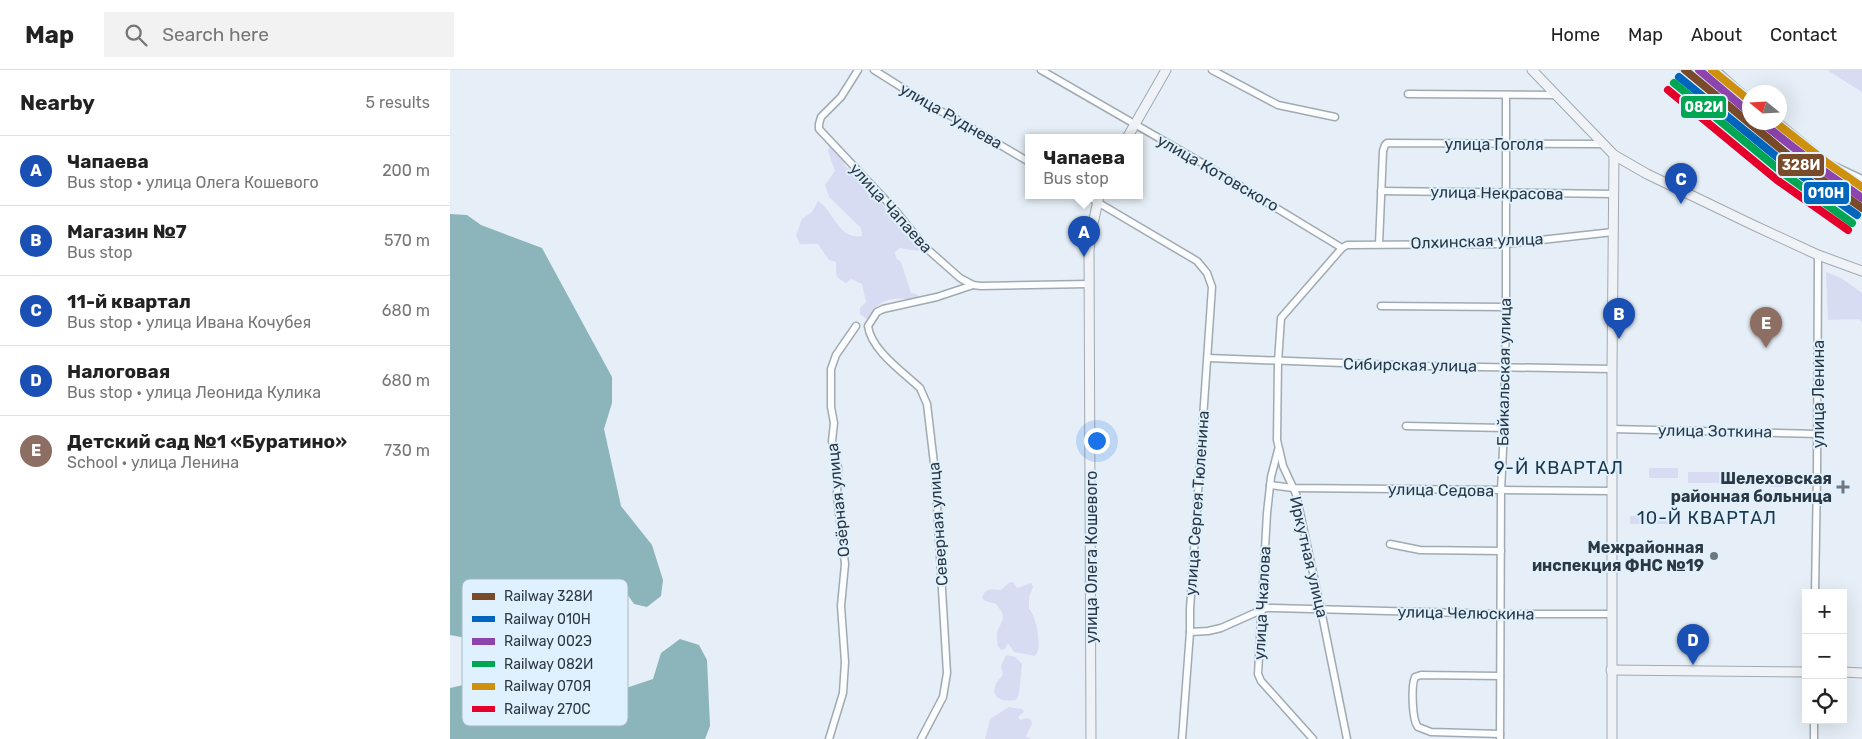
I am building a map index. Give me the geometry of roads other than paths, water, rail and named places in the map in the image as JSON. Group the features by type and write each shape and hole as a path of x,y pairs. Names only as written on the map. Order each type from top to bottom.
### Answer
{"street":[{"name":"улица Чапаева","path":"858,70 841,97 823,114 819,129 895,210 925,247 954,274 973,285"},
{"name":"улица Руднева","path":"874,70 936,109 953,116 1025,160"},
{"name":"улица Котовского","path":"1041,70 1217,171 1342,248"},
{"path":"1129,134 1166,70"},
{"path":"1212,70 1278,105 1335,117"},
{"path":"1532,70 1614,155 1647,174 1818,255 1862,271"},
{"path":"1716,70 1742,93"},
{"path":"1408,94 1555,95"},
{"name":"Байкальская улица","path":"1500,736 1501,491 1506,307 1506,96"},
{"path":"1787,129 1828,163 1862,179"},
{"name":"улица Гоголя","path":"1381,191 1384,152 1386,144 1392,142 1505,145 1602,144"},
{"path":"1612,739 1614,155"},
{"path":"1379,244 1381,191"},
{"name":"улица Некрасова","path":"1381,191 1613,194"},
{"name":"улица Сергея Тюленина","path":"1098,199 1197,261 1205,268 1212,287 1182,739"},
{"name":"улица Олега Кошевого","path":"1092,739 1089,284 1090,242 1098,199"},
{"name":"Олхинская улица","path":"1342,248 1350,245 1379,244 1505,244 1613,232"},
{"name":"Иркутная улица","path":"1342,248 1282,315 1280,321 1278,448 1283,466 1293,488 1321,610 1347,739"},
{"name":"улица Ленина","path":"1814,589 1818,434 1818,255"},
{"path":"973,285 1089,284"},
{"name":"Северная улица","path":"921,739 944,697 947,673 935,472 928,408 920,388 882,352 868,326 877,312 883,309 937,297 973,285"},
{"path":"1381,306 1506,307"},
{"name":"Озёрная улица","path":"829,739 843,693 845,662 841,606 845,564 837,495 838,468 832,441 834,423 831,369 836,355 856,326"},
{"name":"Сибирская улица","path":"1208,358 1278,362 1612,369"},
{"path":"1406,426 1504,428"},
{"name":"улица Зоткина","path":"1612,429 1818,434"},
{"name":"улица Чкалова","path":"1278,448 1266,513 1258,676 1313,739"},
{"name":"улица Седова","path":"1270,485 1293,488 1612,491"},
{"path":"1390,544 1420,550 1501,551"},
{"name":"улица Челюскина","path":"1190,632 1221,628 1261,612 1266,608 1501,614 1611,614"},
{"path":"1611,670 1802,672"},
{"path":"1847,672 1862,672"},
{"path":"1500,676 1421,675 1415,677 1413,683 1414,716 1418,727 1431,732 1500,736"},
{"path":"1814,724 1814,739"}],"railway":[{"path":"1679,70 1823,186 1862,213"},
{"path":"1693,70 1742,110"},
{"path":"1766,130 1830,181 1862,202"}],"rail line":[{"name":"328И","path":"1685,70 1793,159 1862,208"},
{"name":"002Э","path":"1699,70 1742,106"},
{"name":"070Я","path":"1712,70 1742,94"},
{"name":"010Н","path":"1679,77 1788,166 1857,215"},
{"name":"082И","path":"1674,83 1783,173 1852,223"},
{"name":"270С","path":"1668,90 1777,180 1848,230"},
{"name":"002Э","path":"1771,130 1862,198"},
{"name":"070Я","path":"1785,130 1862,187"}],"place":[{"name":"11-й квартал","path":"1681,204"},
{"name":"Чапаева","path":"1084,257"},
{"name":"Магазин №7","path":"1619,339"},
{"name":"Детский сад №1 «Буратино»","path":"1766,348"},
{"name":"Шелеховская районная больница","path":"1843,487"},
{"name":"Межрайонная инспекция ФНС №19","path":"1714,556"},
{"name":"Налоговая","path":"1693,665"}],"district":[{"name":"9-Й КВАРТАЛ","path":"1559,468"},
{"name":"10-Й КВАРТАЛ","path":"1707,518"}]}
